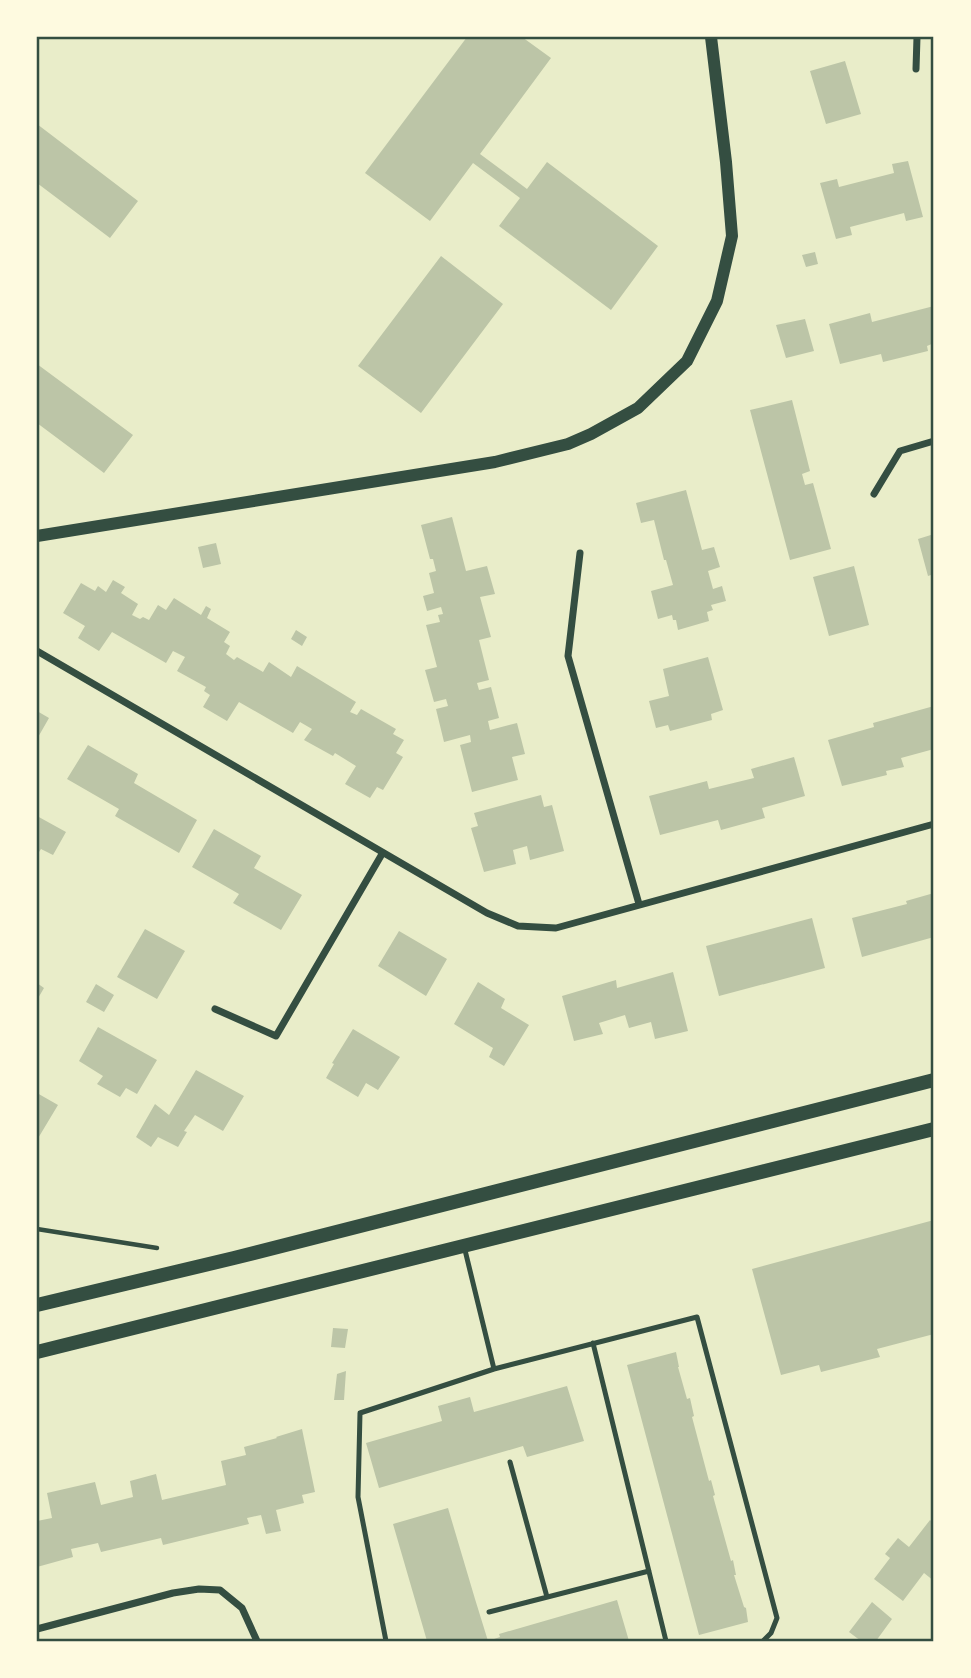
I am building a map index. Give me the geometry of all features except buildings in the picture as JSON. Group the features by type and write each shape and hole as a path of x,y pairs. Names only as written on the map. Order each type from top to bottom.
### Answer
{"main road":[{"path":"37,1305 234,1258 934,1080"},
{"path":"37,1352 934,1129"}],"street":[{"path":"37,536 495,462 568,444 638,408 687,361 717,301 732,236 711,37"},
{"path":"916,69 917,37"},
{"path":"874,494 900,451 934,441"},
{"path":"580,552 568,656 639,904"},
{"path":"37,651 382,853 487,913 517,926 556,928 934,824"},
{"path":"215,1009 276,1036 382,853"},
{"path":"37,1629 173,1593 199,1589 220,1590 242,1608 257,1641"}],"lane":[{"path":"464,1246 494,1369"},
{"path":"386,1641 358,1497 360,1413 494,1369 697,1317 777,1618 771,1633 763,1641"},
{"path":"593,1343 666,1641"},
{"path":"510,1462 547,1597"},
{"path":"489,1612 649,1571"}],"path":[{"path":"37,1229 157,1248"}]}
